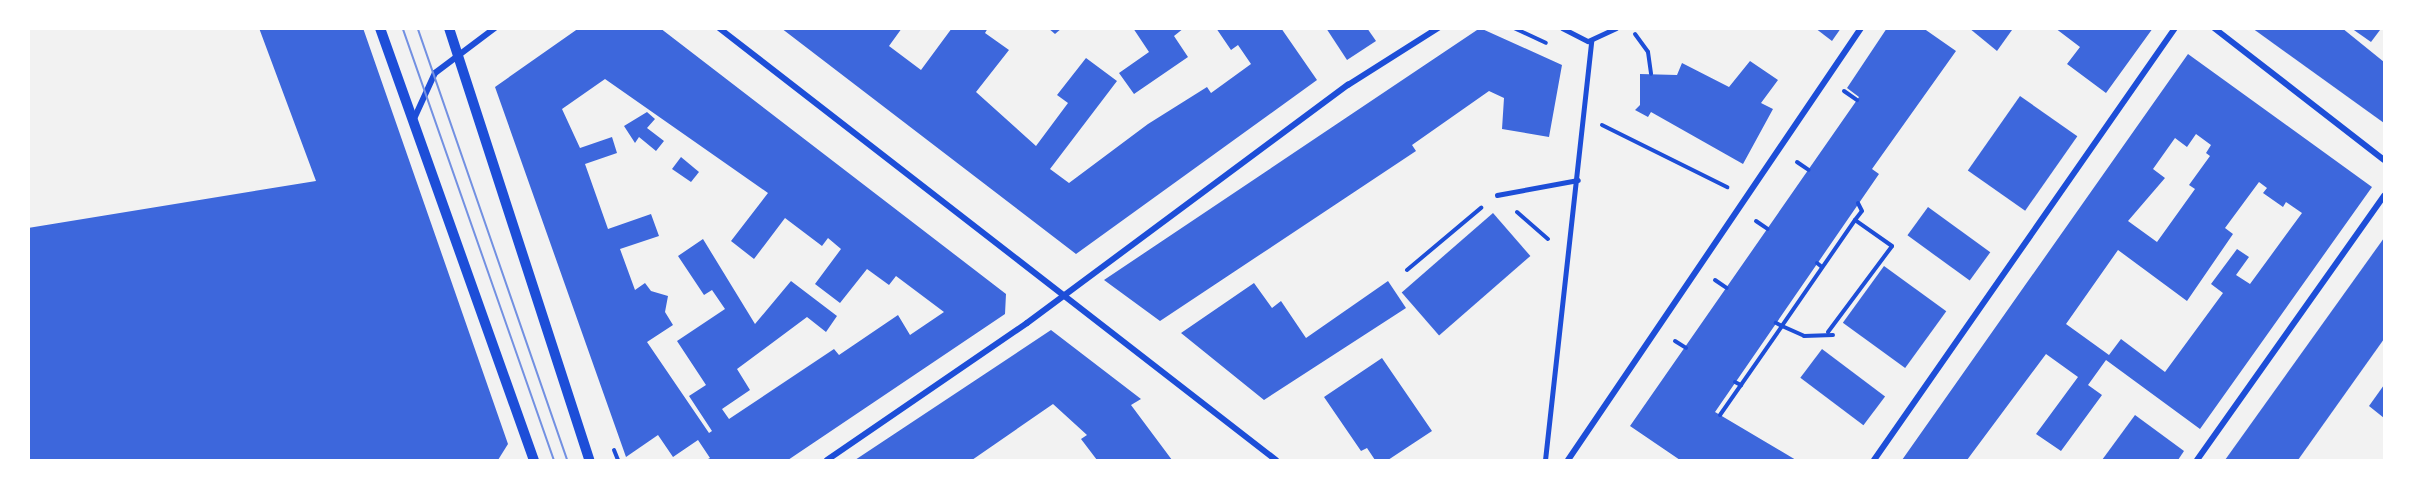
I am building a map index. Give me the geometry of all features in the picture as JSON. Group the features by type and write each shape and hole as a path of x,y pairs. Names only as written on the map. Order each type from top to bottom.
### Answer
{"street":[{"path":"380,28 534,460"},
{"path":"449,28 589,460"},
{"path":"413,121 435,73 458,53 495,28"},
{"path":"719,28 1276,460"},
{"path":"827,460 1348,86 1438,28"},
{"path":"1562,28 1592,41"},
{"path":"1592,41 1616,28"},
{"path":"1568,460 1860,28"},
{"path":"1874,460 2175,28"},
{"path":"2214,28 2385,160"},
{"path":"1545,460 1592,41"},
{"path":"2197,460 2385,196"}],"lane":[{"path":"1497,195 1578,180"}],"path":[{"path":"1631,28 1648,52 1651,74"},
{"path":"1585,117 1746,197"},
{"path":"1407,270 1497,195 1569,256"},
{"path":"1720,415 1862,210 1858,203"},
{"path":"1776,323 1804,336 1831,334 1894,248 1855,220"},
{"path":"1817,263 1822,267"},
{"path":"1735,382 1741,385"}],"building":[{"path":"259,28 363,28 508,444 498,460 28,460 28,228 316,181"},
{"path":"579,28 660,28 1006,294 1005,314 788,460 706,460 710,458 698,440 673,457 658,435 626,457 495,87","holes":["605,79 768,193 731,241 754,259 785,218 822,246 828,238 841,249 815,284 840,303 867,269 889,285 896,276 944,312 910,335 898,315 839,355 834,349 729,419 722,409 750,390 737,369 807,317 826,332 837,316 791,281 755,324 703,239 678,256 704,295 712,290 725,309 677,341 706,385 689,396 712,431 709,433 647,342 673,325 665,312 668,296 651,291 645,283 635,290 620,249 659,236 651,214 608,229 585,164 617,153 612,137 580,148 562,109"]},
{"path":"781,28 902,28 889,46 921,70 952,28 988,28 985,33 1009,50 976,92 1036,146 1068,103 1057,95 1086,58 1117,81 1050,169 1069,183 1148,124 1207,87 1211,93 1251,64 1238,45 1231,50 1216,28 1281,28 1317,80 1076,254"},
{"path":"1048,28 1062,28 1055,34"},
{"path":"1133,28 1184,28 1174,36 1188,57 1134,94 1119,73 1149,52"},
{"path":"1326,28 1367,28 1376,41 1347,60"},
{"path":"1480,28 1562,65 1549,137 1502,129 1504,98 1489,91 1412,145 1416,151 1160,321 1104,280"},
{"path":"1815,28 1841,28 1832,41"},
{"path":"1887,28 1923,28 1956,51 1872,169 1879,174 1715,412 1796,460 1680,460 1630,426 1859,97 1847,88"},
{"path":"1969,28 2009,28 2012,30 1997,51"},
{"path":"2055,28 2153,28 2106,93 2067,64 2080,47"},
{"path":"2252,28 2342,28 2384,62 2384,123"},
{"path":"2351,28 2378,28 2380,30 2371,42"},
{"path":"2188,54 2372,187 2200,429 2106,360 2088,385 2102,395 2061,451 2036,434 2078,377 2046,354 1967,460 1902,460","holes":["2196,134 2211,145 2206,153 2210,156 2189,185 2195,189 2157,242 2128,221 2165,178 2153,169 2175,138 2187,147","2259,182 2267,188 2263,193 2283,207 2286,202 2302,213 2250,284 2236,275 2249,257 2237,249 2211,284 2223,293 2165,372 2121,339 2109,355 2066,324 2118,250 2187,301 2233,234 2225,228"]},
{"path":"1750,61 1778,80 1761,103 1773,109 1743,164 1651,112 1648,117 1635,110 1640,105 1640,74 1677,75 1682,63 1729,87"},
{"path":"2020,96 2077,136 2025,211 1968,171"},
{"path":"647,112 655,119 647,128 664,141 656,151 639,137 635,143 624,126"},
{"path":"681,157 699,172 691,182 672,169"},
{"path":"1928,207 1990,252 1970,281 1907,235"},
{"path":"1493,213 1530,256 1439,335 1402,292"},
{"path":"2384,238 2384,339 2298,460 2225,460"},
{"path":"1884,266 1946,311 1905,368 1843,323"},
{"path":"1388,281 1406,308 1264,400 1181,333 1254,283 1272,308 1281,301 1306,338"},
{"path":"1051,330 1141,399 1131,405 1172,460 1097,460 1081,439 1087,435 1053,404 972,460 855,460"},
{"path":"1822,349 1885,397 1863,425 1800,378"},
{"path":"1382,358 1432,431 1388,460 1375,460 1367,448 1361,451 1324,397"},
{"path":"2384,385 2384,418 2369,406"},
{"path":"2135,415 2184,451 2178,460 2102,460"}],"tram line":[{"path":"403,28 554,460"},
{"path":"418,28 568,460"}]}
